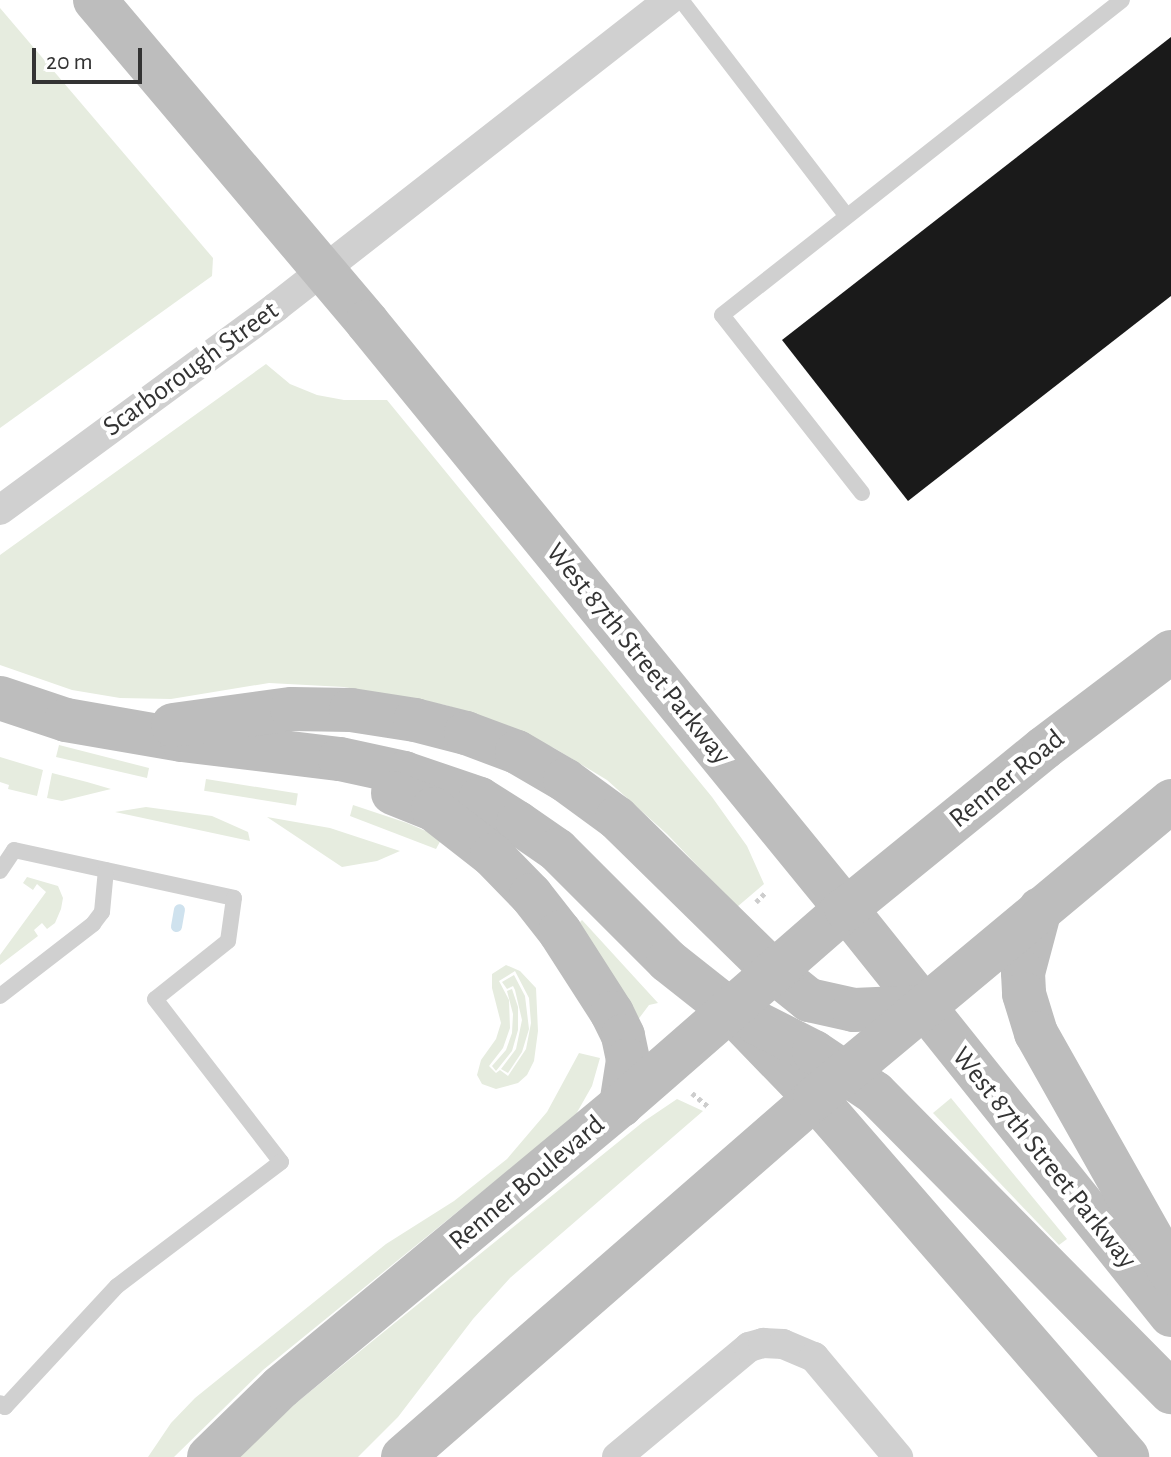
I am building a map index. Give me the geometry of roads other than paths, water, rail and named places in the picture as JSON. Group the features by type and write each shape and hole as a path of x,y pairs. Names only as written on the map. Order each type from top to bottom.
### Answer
{"main road":[{"name":"West 87th Street Parkway","path":"95,0 324,270 846,909 1171,1315"},
{"name":"Renner Road","path":"846,909 1044,748 1171,652"},
{"path":"0,698 66,720 182,740 340,759 404,773 480,799 557,850 668,961 830,1085 1127,1457"},
{"path":"131,730 292,709 351,710 415,720 466,733 517,752 565,780 617,818 774,972 809,1000 854,1010 922,1007"},
{"path":"182,740 242,764 406,796 433,809 492,855 550,919 612,1013 623,1036 628,1060 621,1105"},
{"path":"403,1457 830,1085 1171,801"},
{"name":"Renner Boulevard","path":"209,1457 281,1387 621,1105 846,909"},
{"path":"1040,909 1023,973 1024,994 1036,1033 1171,1273"},
{"path":"830,1085 875,1093 1171,1392"}],"street":[{"name":"Scarborough Street","path":"0,510 324,270 669,0"},
{"path":"617,1457 749,1347 783,1344 814,1357 898,1457"}],"lane":[{"path":"681,0 847,216"},
{"path":"862,493 722,315 1122,0"},
{"path":"0,871 14,850 234,898 228,941 155,999 281,1162 117,1286 5,1407 0,1403"},
{"path":"0,996 93,924 102,912 106,870"}],"waterway":[{"path":"176,926 179,909"}]}
